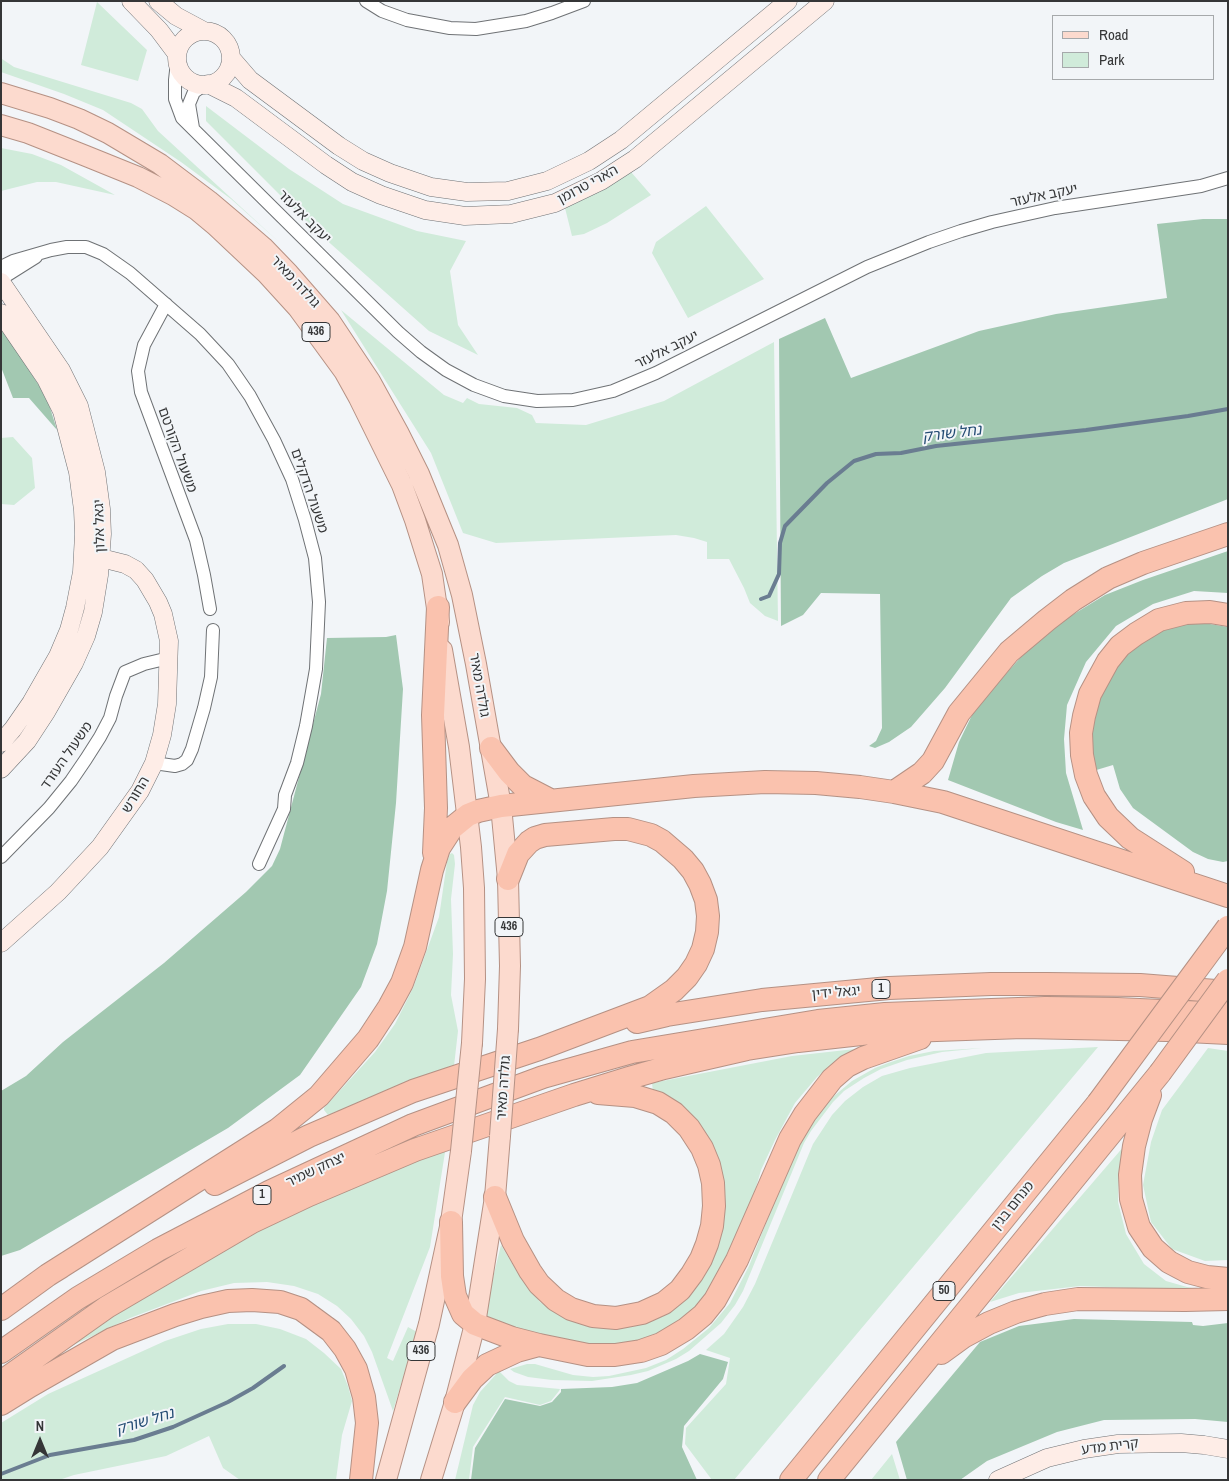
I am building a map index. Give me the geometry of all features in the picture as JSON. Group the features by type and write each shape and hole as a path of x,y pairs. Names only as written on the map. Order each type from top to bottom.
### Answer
{"highway":[{"path":"894,792 922,773 933,761 959,713 1009,652 1053,615 1108,578 1143,563 1228,534"},
{"path":"432,870 436,816 433,715 438,607"},
{"path":"1228,615 1210,612 1186,613 1159,620 1128,640 1108,660 1098,677 1090,694 1081,733 1082,755 1086,775 1094,796 1108,817 1130,838 1166,862 1228,896"},
{"path":"491,748 499,761 523,786 550,800"},
{"path":"48,1275 278,1130 319,1096 368,1039 402,983 415,947 436,856 445,837 452,828 468,815 501,806 694,786 765,782 816,783 894,792 943,802 1228,896"},
{"path":"508,879 518,854 535,838 545,835 614,828 628,829 651,835 673,849 693,872 706,900 708,916 703,949 696,964 674,990 650,1007 540,1049"},
{"name":"מנחם בגין","path":"791,1480 1098,1103 1228,927"},
{"path":"1228,980 1160,1073 1140,1106 1130,1175 1131,1199 1139,1227 1152,1248 1169,1262 1188,1272 1228,1279"},
{"name":"יגאל ידין","path":"540,1049 619,1026 667,1015 762,1000 828,993 889,988 1019,984 1140,985 1228,992"},
{"name":"יגאל ידין","path":"543,1077 632,1052 818,1021 885,1014 1045,1008 1228,1014"},
{"path":"1,1382 107,1307 252,1222 309,1195 415,1150 574,1095 664,1068 747,1049 843,1036 946,1029 1032,1027 1228,1033"},
{"path":"451,1222 452,1276 455,1296 463,1314 475,1324 539,1346 588,1354 615,1355 640,1351 662,1344 686,1329 703,1315 726,1283 790,1139 805,1114 832,1079 847,1066 863,1058 946,1029"},
{"name":"1","path":"1,1310 48,1275 179,1203 310,1136 413,1092 540,1049"},
{"name":"יצחק שמיר","path":"1,1352 78,1298 158,1250 269,1192 413,1125 543,1077"},
{"path":"494,1197 513,1241 530,1271 539,1284 556,1300 571,1309 593,1316 616,1318 642,1313 664,1303 680,1290 692,1274 707,1244 714,1206 713,1183 709,1165 702,1148 690,1128 674,1113 658,1103 634,1096 610,1093 574,1095"},
{"name":"50","path":"830,1480 896,1397 1140,1106"},
{"path":"896,1397 918,1373 963,1337 989,1323 1016,1312 1046,1304 1078,1299 1228,1299"},
{"path":"1,1404 112,1340 175,1315 201,1306 228,1301 280,1302 301,1309 331,1331 345,1349 356,1369 364,1397 367,1423 361,1480"},
{"path":"455,1402 472,1379 487,1365 512,1353 539,1346"}],"main road":[{"name":"גולדה מאיר","path":"7,92 79,119 108,133 160,164 209,201 263,247 330,321 370,381 419,474 448,545 462,595 501,806 508,879 510,966 508,1029 500,1136 494,1197 475,1324 455,1402 431,1480"},
{"name":"גולדה מאיר","path":"4,128 49,141 138,177 197,210 246,253 298,308 348,378 372,422 402,485 426,553 435,586 443,658 459,747 468,815 474,888 475,980 472,1043 461,1151 451,1222 429,1324 386,1480"}],"street":[{"path":"131,1 160,30 178,58"},
{"path":"158,1 181,19 204,32"},
{"path":"366,1 382,11 406,20 450,28 476,29 526,21 552,14 584,1"},
{"name":"הארי טרומן","path":"231,58 250,80 363,161 390,173 431,187 467,192 508,191 547,181 589,160 621,140 788,1"},
{"name":"הארי טרומן","path":"206,85 236,98 326,165 352,182 381,195 425,210 466,216 511,214 555,203 601,181 635,159 825,1"},
{"path":"194,130 189,104 194,92 223,77 230,66 231,58 230,50 223,39 212,33 204,32 188,37 180,46 178,58 180,70 185,77 196,83 206,85"},
{"name":"יעקב אלעזר","path":"178,58 175,99 182,118 398,332 446,370 474,385 504,396 537,401 573,400 613,391 656,373 868,267 961,231 1055,208 1202,186 1228,178"},
{"name":"משעול הדקלים","path":"1,267 13,261 67,247 86,247 103,254 130,273 206,340 228,364 250,396 274,440 292,480 315,558 319,602 316,669 306,726 297,763 285,795 284,808 259,864"},
{"name":"משעול הדקלים","path":"1,280 25,266 40,254"},
{"name":"יגאל אלון","path":"1,280 61,370 79,406 90,443 99,492 102,534 93,612 86,636 74,663 37,728 1,769"},
{"name":"משעול הקורטם","path":"166,304 144,345 138,372 151,423 196,540 210,609"},
{"name":"יגאל אלון","path":"1,313 46,379 62,411 72,448 81,495 84,534 83,562 69,630 58,656 26,710 1,743"},
{"name":"החורש","path":"1,943 58,892 100,846 140,791 154,763 162,735 167,704 169,641 167,627 158,602 145,590 100,564 83,562"},
{"path":"154,763 175,766 182,764 187,760 192,749 204,708 210,677 213,630"},
{"name":"משעול העזרד","path":"1,857 48,808 71,781 86,759 110,718 125,672 144,664 169,658"},
{"name":"קרית מדע","path":"998,1480 1047,1458 1084,1449 1118,1444 1181,1443 1228,1449"}],"green space":[{"path":"97,2 147,50 138,81 81,65"},
{"path":"1,53 2,59 14,67 131,103 142,109 158,131 279,242 231,199 181,162 103,110 1,72"},
{"path":"206,106 289,169 343,204 417,231 466,241 450,271 458,325 478,355 429,331 314,229 206,121"},
{"path":"1,148 32,154 61,165 115,195 56,182 37,182 1,191"},
{"path":"631,172 651,195 607,223 584,234 572,236 565,208"},
{"path":"706,206 764,279 688,318 652,253 656,242"},
{"path":"1203,219 1228,219 1228,499 1064,563 1042,576 1011,598 945,688 911,727 889,742 875,748 869,746 876,741 882,728 880,594 821,593 803,615 781,626 779,339 825,318 851,378 979,331 1056,314 1167,298 1157,224"},
{"path":"341,310 444,395 463,403 467,398 479,404 517,408 532,415 536,423 586,425 664,401 774,342 778,621 765,616 750,603 729,559 707,559 707,542 694,538 676,535 496,543 463,533 431,453"},
{"path":"1,326 47,398 57,430 29,398 13,398 1,367"},
{"path":"13,437 32,458 35,488 14,505 1,504 1,438"},
{"path":"1228,551 1228,593 1194,591 1153,604 1116,626 1086,662 1067,705 1064,739 1066,773 1083,830 1056,822 948,780 959,742 973,713 1021,657 1056,625 1105,595"},
{"path":"1204,623 1228,627 1228,861 1223,862 1208,859 1193,852 1133,808 1120,789 1113,765 1093,771 1090,726 1107,681 1123,659 1140,643 1162,630 1181,624"},
{"path":"396,635 403,689 396,803 387,891 377,944 361,987 300,1075 228,1128 20,1250 1,1256 1,1091 26,1076 63,1042 164,963 246,892 272,866 280,849 321,694 327,638 386,637"},
{"path":"452,853 455,864 451,899 453,954 451,995 458,1031 454,1066 328,1115 324,1108 375,1052 395,1024 413,988 439,917 447,862"},
{"path":"1098,1047 734,1480 712,1480 685,1444 686,1428 726,1384 730,1358 706,1350 724,1334 743,1307 755,1284 813,1144 832,1115 845,1101 863,1087 882,1076 910,1068 986,1053"},
{"path":"982,1048 942,1052 907,1060 881,1069 844,1091 833,1102 804,1143 743,1291 735,1305 721,1323 689,1351 648,1371 592,1381 528,1377 510,1369 527,1364 535,1364 573,1375 609,1376 646,1368 666,1360 683,1349 709,1328 730,1303 749,1266 804,1132 828,1101 852,1081 888,1063 934,1051"},
{"path":"1208,1048 1228,1051 1228,1260 1205,1261 1172,1249 1151,1222 1143,1185 1151,1142 1162,1110"},
{"path":"855,1049 834,1062 817,1077 795,1103 761,1170 751,1205 715,1283 695,1308 666,1332 631,1345 573,1346 483,1318 501,1245 517,1272 540,1302 564,1317 613,1327 636,1326 663,1315 723,1192 653,1092 652,1083 792,1056"},
{"path":"1125,1145 1119,1169 1118,1202 1126,1234 1144,1264 1166,1281 1209,1291 1080,1286 1019,1293 990,1302"},
{"path":"446,1146 430,1247 387,1358 393,1361 408,1327 417,1332 393,1411 372,1352 364,1336 351,1319 337,1306 318,1294 294,1286 267,1282 234,1283 201,1291 130,1318 61,1351 125,1300 253,1230"},
{"path":"1074,1319 1192,1322 1193,1325 1203,1326 1228,1323 1228,1422 1195,1419 1104,1420 1057,1432 987,1461 960,1480 907,1480 896,1442 980,1342 1019,1326"},
{"path":"228,1324 256,1324 280,1329 306,1339 341,1369 352,1401 342,1435 336,1480 240,1480 223,1468 209,1436 166,1456 74,1475 59,1480 1,1480 1,1423 48,1394 165,1341 201,1329"},
{"path":"700,1354 728,1362 723,1379 684,1426 682,1447 697,1480 471,1480 475,1448 505,1399 540,1406 552,1402 561,1392 561,1389 612,1387 637,1383"},
{"path":"499,1371 509,1381 517,1385 560,1389 551,1401 540,1405 505,1397 473,1447 469,1480 455,1480 473,1405 480,1392"},
{"path":"892,1454 900,1480 871,1480"}],"waterway":[{"name":"נחל שורק","path":"761,599 769,596 779,574 780,543 785,526 827,483 854,461 876,454 901,453 936,446 1086,430 1228,409"},
{"name":"נחל שורק","path":"1,1474 50,1455 134,1440 173,1427 228,1402 253,1388 284,1366"}]}
